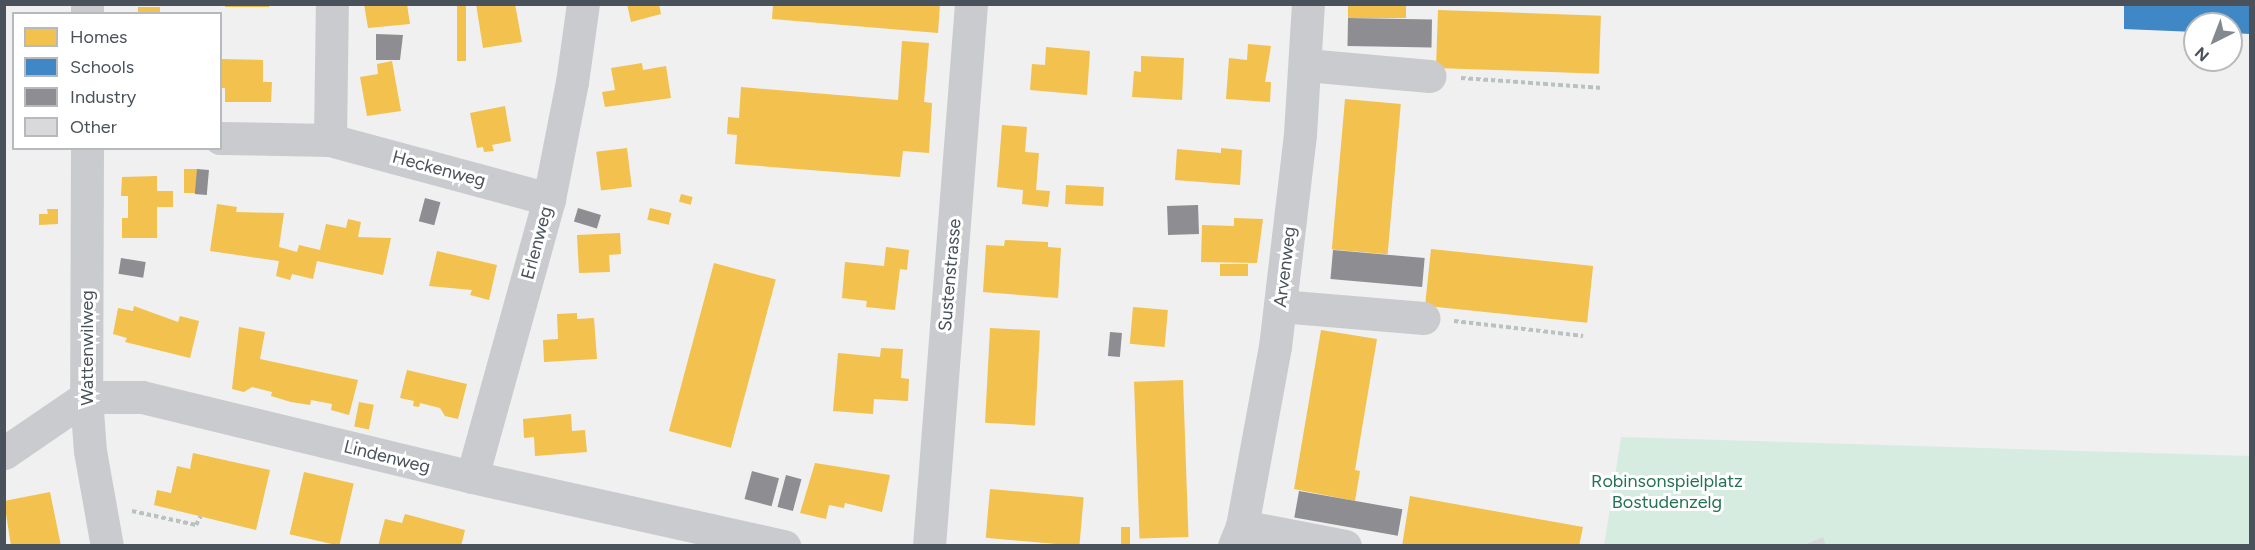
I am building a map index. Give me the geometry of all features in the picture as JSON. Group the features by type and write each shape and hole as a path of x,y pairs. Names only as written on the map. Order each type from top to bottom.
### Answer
{"street":[{"path":"330,140 332,4"},
{"name":"Erlenweg","path":"472,477 549,198 572,82 583,4"},
{"name":"Sustenstrasse","path":"928,546 971,4"},
{"name":"Arvenweg","path":"1308,4 1306,65 1280,306 1238,536 1346,546"},
{"path":"1306,65 1430,76"},
{"name":"Heckenweg","path":"222,138 330,140 549,198"},
{"name":"Wattenwilweg","path":"87,150 86,397 99,503 107,546"},
{"path":"1280,306 1423,318"},
{"path":"4,453 86,397"},
{"name":"Lindenweg","path":"86,397 142,397 472,477 784,546"}],"path":[{"path":"1430,76 1603,88"},
{"path":"1423,318 1583,336"},
{"path":"99,503 196,525 201,516"}],"green space":[{"name":"Robinsonspielplatz Bostudenzelg","path":"1621,437 2250,456 2250,545 1604,546"}],"building: Homes":[{"path":"225,4 269,4 269,7 225,7"},
{"path":"364,4 407,4 410,24 368,28"},
{"path":"457,4 466,4 466,61 457,61"},
{"path":"476,4 515,4 522,42 483,48"},
{"path":"627,4 659,4 661,14 631,22"},
{"path":"773,4 940,4 938,33 772,19"},
{"path":"1348,4 1406,4 1406,18 1348,18"},
{"path":"138,7 160,7 160,12 138,12"},
{"path":"1438,10 1601,16 1599,74 1436,68"},
{"path":"902,41 929,43 924,102 932,103 929,153 903,151 900,177 735,164 737,135 727,134 728,117 739,118 741,87 898,100"},
{"path":"1248,44 1271,46 1265,82 1271,82 1270,102 1226,99 1229,58 1247,60"},
{"path":"1046,47 1090,51 1087,95 1030,90 1032,64 1045,65"},
{"path":"1141,56 1184,58 1182,100 1132,97 1134,71 1141,72"},
{"path":"222,59 263,60 263,82 272,82 271,102 225,102 225,88 222,88"},
{"path":"392,61 401,111 367,116 360,77 378,74 377,64"},
{"path":"642,63 643,70 666,66 671,98 605,107 602,92 615,90 611,68"},
{"path":"1345,99 1401,104 1388,254 1332,249"},
{"path":"505,106 511,141 492,145 494,151 484,152 483,147 477,148 470,113"},
{"path":"1002,125 1027,127 1025,152 1039,153 1036,190 1050,191 1048,207 1022,204 1023,190 997,187"},
{"path":"627,148 632,187 601,190 596,152"},
{"path":"1221,148 1242,150 1240,185 1175,180 1177,149 1221,153"},
{"path":"184,169 197,169 197,193 184,193"},
{"path":"157,176 157,191 173,191 173,207 157,207 157,238 122,238 122,218 128,218 128,196 121,196 122,177"},
{"path":"1066,185 1104,187 1103,206 1065,204"},
{"path":"681,194 693,197 691,205 679,202"},
{"path":"217,204 237,207 236,212 284,213 279,247 297,252 299,245 320,250 326,224 346,228 348,219 361,222 358,237 391,238 383,275 317,261 313,279 292,274 290,280 276,276 279,261 210,251"},
{"path":"650,208 671,213 669,225 647,220"},
{"path":"47,209 58,209 58,224 39,225 39,214 48,214"},
{"path":"1234,218 1263,219 1257,263 1201,262 1202,225 1234,226"},
{"path":"620,233 621,254 609,255 610,272 579,273 577,235"},
{"path":"1005,240 1048,242 1048,247 1061,248 1058,298 983,292 986,245 1004,246"},
{"path":"886,247 909,250 907,270 900,269 895,310 866,307 867,301 842,298 845,262 884,266"},
{"path":"1431,249 1593,266 1587,323 1425,306"},
{"path":"437,251 497,265 489,300 470,295 472,290 429,286"},
{"path":"714,263 776,280 731,448 669,431"},
{"path":"1220,264 1248,264 1248,276 1220,276"},
{"path":"134,306 178,322 180,316 199,321 190,358 125,342 127,338 113,334 118,308 133,311"},
{"path":"1133,307 1168,310 1165,347 1130,344"},
{"path":"577,313 577,319 594,318 597,359 544,362 543,340 558,339 557,314"},
{"path":"239,327 265,332 260,359 358,380 349,415 331,410 332,404 311,400 310,405 291,402 271,396 272,392 252,387 244,392 232,389"},
{"path":"990,328 1040,331 1035,425 985,423"},
{"path":"1321,330 1377,339 1355,470 1360,471 1355,501 1294,489"},
{"path":"881,348 903,349 901,378 909,379 908,401 874,399 873,414 833,411 838,353 880,357"},
{"path":"407,370 467,384 458,419 445,416 440,408 420,403 419,407 413,406 414,401 400,398"},
{"path":"1183,380 1188,537 1140,539 1134,382"},
{"path":"359,402 374,405 369,429 354,427"},
{"path":"571,414 572,431 585,430 587,452 535,456 534,437 524,438 523,419"},
{"path":"193,453 270,470 256,530 154,505 157,490 171,493 177,466 190,469"},
{"path":"815,463 890,475 882,512 845,503 844,508 829,505 826,519 800,513"},
{"path":"304,472 354,483 339,546 290,534"},
{"path":"990,489 1084,497 1079,546 986,538"},
{"path":"50,492 61,546 11,546 4,501"},
{"path":"1410,496 1583,527 1579,546 1402,546"},
{"path":"405,514 465,530 461,546 378,546 385,519 402,523"},
{"path":"1121,527 1130,527 1130,546 1121,546"}],"building: Schools":[{"path":"2124,4 2250,4 2250,34 2243,34 2243,12 2183,12 2183,31 2124,29"}],"building: Industry":[{"path":"1348,18 1432,19 1431,47 1348,46"},
{"path":"376,34 403,35 400,60 376,60"},
{"path":"197,169 209,170 207,195 195,194"},
{"path":"425,198 440,202 434,225 419,221"},
{"path":"1198,205 1199,234 1168,235 1167,206"},
{"path":"578,208 601,215 597,228 574,221"},
{"path":"1333,250 1425,258 1422,287 1330,279"},
{"path":"121,258 146,262 143,278 118,274"},
{"path":"1110,332 1122,333 1120,357 1108,356"},
{"path":"752,471 779,478 772,506 744,499"},
{"path":"786,475 801,479 793,511 777,507"},
{"path":"1299,491 1402,509 1398,536 1294,518"}],"building: Other":[{"path":"1823,537 1826,546 1804,546 1804,545"}]}
